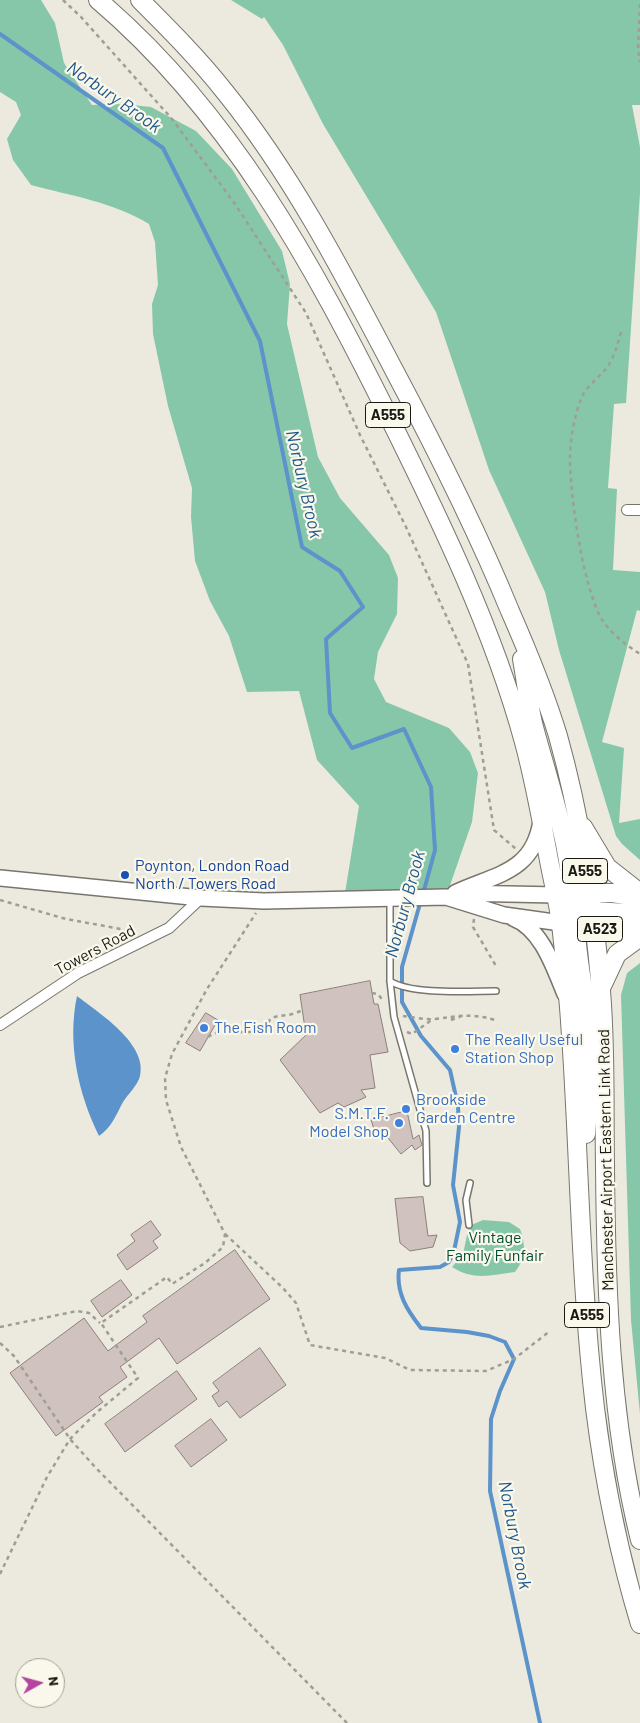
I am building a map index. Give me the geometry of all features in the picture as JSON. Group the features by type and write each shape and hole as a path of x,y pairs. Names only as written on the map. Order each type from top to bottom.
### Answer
{"highway":[{"name":"Manchester Airport Eastern Link Road","path":"98,0 165,62 206,110 247,165 324,291 439,519 472,595 524,742 541,820 601,988 604,1033 605,1172 610,1323 617,1407 640,1540"},
{"name":"A555","path":"140,0 187,47 227,94 268,150 312,220 462,500 531,660 557,735 576,814 588,893"},
{"path":"516,624 533,721 564,842 570,873 586,1013 589,1097 580,1202"},
{"path":"576,814 601,859 613,873 640,895"},
{"name":"A523","path":"640,895 588,893 574,912 640,929"},
{"name":"A555","path":"569,1002 574,912"},
{"path":"574,912 640,914"},
{"path":"601,988 606,972 618,954 640,937"},
{"name":"Manchester Airport Eastern Link Road","path":"569,1002 580,1202 596,1410 617,1530 640,1624"}],"main road":[{"path":"445,896 483,880 501,875 518,865 532,850 541,820"},
{"path":"0,878 200,898 264,902 445,896 574,912"},
{"path":"445,896 518,920 529,929 547,954 569,1002"},
{"path":"504,915 574,912"}],"street":[{"path":"627,510 640,510"},
{"name":"Towers Road","path":"0,1026 78,973 169,928 200,898"}],"lane":[{"path":"397,897 390,981 394,1017 426,1131 427,1183"},
{"path":"390,981 399,987 416,989 496,991"},
{"path":"469,1226 466,1200 470,1183"}],"path":[{"path":"63,0 81,17 172,119 235,204 306,313 360,435 406,528 468,664 494,830 519,853"},
{"path":"640,4 638,50 640,62"},
{"path":"621,332 615,353 605,370 581,398 574,427 570,457 571,485 593,599 602,620 616,635 640,654"},
{"path":"0,900 66,919 121,929 140,942"},
{"path":"264,902 207,989 172,1054 165,1078 166,1100 181,1147 225,1234 284,1288 296,1303 310,1345 385,1358 410,1370 486,1371 514,1359 550,1331"},
{"path":"474,907 474,927 496,966"},
{"path":"208,1037 215,1032 224,1030 239,1033 258,1030 267,1024 271,1018 279,1016 286,1018 302,1010"},
{"path":"451,1020 464,1015"},
{"path":"404,1016 433,1019 479,1015 495,1020"},
{"path":"412,1034 433,1019"},
{"path":"101,1323 167,1277 172,1284 205,1263 223,1247 225,1234"},
{"path":"0,1326 77,1311 89,1313 101,1323 138,1378 96,1413 70,1438 48,1477 0,1574"},
{"path":"0,1343 14,1356 70,1438 210,1586 347,1723"}],"green space":[{"path":"0,0 41,0 55,23 64,63 92,105 123,104 151,107 196,131 232,169 282,251 290,284 287,324 318,457 340,498 389,555 398,578 397,614 378,652 374,679 386,702 449,728 470,752 478,773 472,822 447,894 344,899 359,806 317,760 299,691 247,692 229,636 210,601 195,561 191,517 192,488 168,406 153,334 152,304 158,285 155,242 149,224 135,216 107,205 31,185 13,160 7,139 21,115 16,102 0,92"},
{"path":"231,0 640,0 640,105 632,105 640,147 640,193 626,403 614,404 608,488 617,489 613,570 640,572 640,611 637,610 602,742 624,748 619,823 640,819 640,860 616,836 559,650 545,592 489,470 436,312 323,124 283,45 264,17 262,19"},
{"path":"640,963 640,1414 631,1320 621,995 627,973"},
{"name":"Vintage Family Funfair","path":"483,1220 509,1222 520,1229 524,1251 519,1267 515,1272 475,1276 452,1267 463,1254 469,1226"}],"water":[{"path":"77,996 120,1030 137,1052 140,1064 140,1076 137,1083 123,1102 110,1125 99,1136 85,1103 76,1068 73,1032"}],"building":[{"path":"370,981 374,1004 378,1004 388,1052 370,1055 375,1088 361,1090 366,1097 344,1107 338,1103 320,1113 280,1060 306,1035 300,995"},
{"name":"The Fish Room","path":"206,1013 218,1020 200,1051 186,1043"},
{"path":"407,1111 413,1139 419,1135 422,1145 415,1150 412,1145 401,1154 384,1133 376,1135 371,1120"},
{"path":"423,1197 428,1236 437,1235 433,1247 410,1251 400,1243 395,1199"},
{"path":"151,1221 161,1235 153,1241 158,1248 127,1270 117,1255 135,1241 131,1235"},
{"path":"235,1250 270,1299 177,1364 159,1338 120,1367 127,1377 99,1397 103,1402 56,1436 10,1373 84,1318 108,1351 147,1322 143,1316"},
{"path":"121,1280 132,1295 102,1317 91,1301"},
{"path":"260,1348 286,1385 240,1418 227,1401 219,1407 212,1396 219,1391 213,1383"},
{"path":"177,1371 197,1399 125,1452 105,1424"},
{"path":"211,1419 227,1440 191,1467 175,1446"}],"waterway":[{"name":"Norbury Brook","path":"0,34 163,148 260,341 302,547 340,571 363,607 326,639 330,713 352,748 404,729 431,787 435,850 423,894"},
{"name":"Norbury Brook","path":"421,900 402,967 402,1002 421,1036 450,1070 458,1106 459,1127 453,1185 460,1222 454,1251 449,1262 440,1267 399,1270 399,1286 407,1308 421,1328 489,1336 505,1342 514,1359 500,1391 491,1419 490,1491 540,1723"}],"place":[{"name":"Poynton, London Road North / Towers Road","path":"125,875"},
{"name":"The Fish Room","path":"204,1028"},
{"name":"The Really Useful Station Shop","path":"455,1049"},
{"name":"Brookside Garden Centre","path":"406,1109"},
{"name":"S.M.T.F. Model Shop","path":"399,1123"}]}
